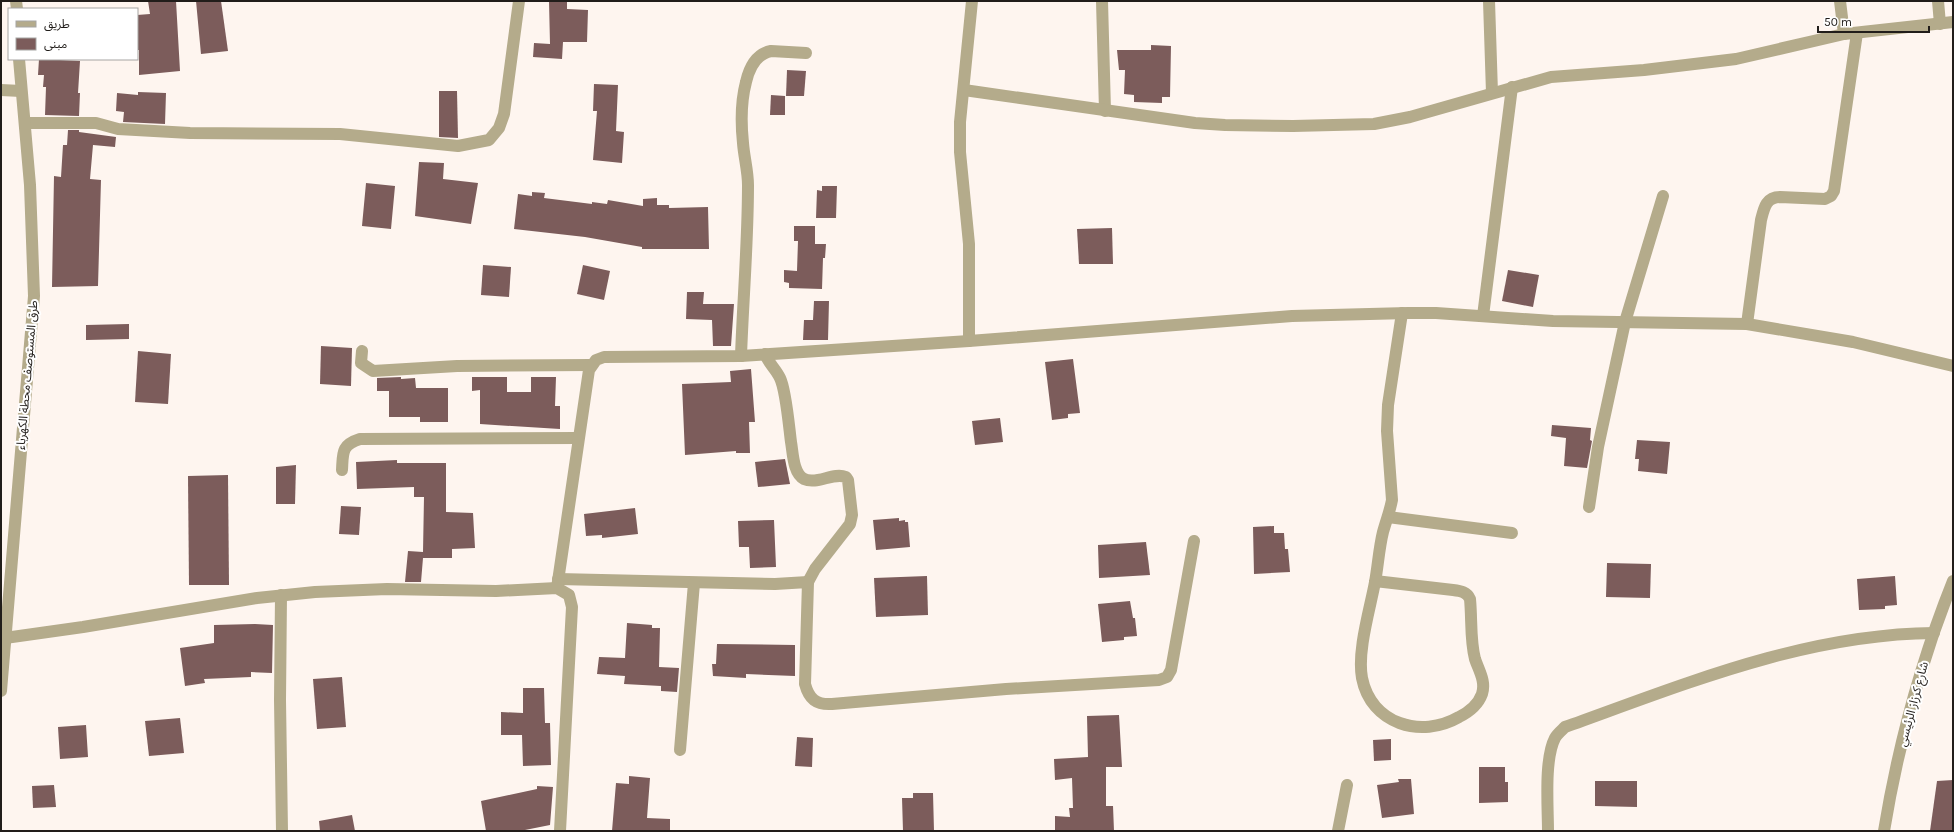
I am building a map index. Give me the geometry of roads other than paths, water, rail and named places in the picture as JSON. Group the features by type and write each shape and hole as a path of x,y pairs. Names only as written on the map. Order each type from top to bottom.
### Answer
{"street":[{"path":"26,123 96,123 118,129 190,133 340,134 458,146 489,140 499,128 504,114 519,1"},
{"path":"969,341 969,244 960,152 960,122 972,1"},
{"path":"1102,1 1105,110"},
{"path":"1489,1 1492,93"},
{"path":"1840,1 1844,34"},
{"path":"1938,1 1940,24"},
{"path":"964,90 1164,120 1225,125 1374,124 1405,118 1551,77 1644,70 1736,59 1844,34 1953,22"},
{"path":"1747,324 1761,220 1764,208 1768,201 1773,197 1825,199 1834,191 1857,33"},
{"path":"741,356 748,184 742,123 745,84 754,63 760,55 765,52 806,53"},
{"name":"طرق المستوصف محطة الكهرباء","path":"1,691 2,655 5,638 34,296 30,184 26,123 21,91 19,60"},
{"path":"1483,316 1512,87"},
{"path":"1,90 21,91"},
{"path":"1589,507 1598,447 1625,322 1663,196"},
{"path":"1375,581 1462,591 1468,595 1475,658 1484,683 1482,694 1476,704 1467,713 1448,724 1428,727 1402,724 1388,718 1371,702 1362,678 1366,622 1383,533 1392,500 1387,431 1388,405 1402,313"},
{"path":"558,584 578,438 591,365 596,360 604,357 741,356 969,341 1292,316 1436,313 1553,321 1747,324 1833,338 1953,366"},
{"path":"362,351 361,363 373,371 457,366 591,365"},
{"path":"765,354 770,365 781,381 795,466 800,476 805,479 812,480 840,476 846,477 848,480 852,515 850,524 815,569 808,582 805,684 807,694 812,700 821,704 1006,689 1159,680 1167,677 1171,670 1194,541"},
{"path":"342,470 343,452 351,442 360,439 578,438"},
{"path":"1388,517 1512,533"},
{"name":"شارع كرزاز الرئيسي","path":"1884,831 1901,746 1934,633 1953,581"},
{"path":"5,638 282,595 358,590 496,591 558,584 788,584 808,582"},
{"path":"680,750 694,583"},
{"path":"558,584 569,595 572,607 560,831"},
{"path":"282,595 280,700 282,831"},
{"path":"1548,831 1550,756 1554,740 1566,727 1672,689 1760,660 1808,647 1896,633 1934,633"},
{"path":"1338,831 1347,784"}]}
